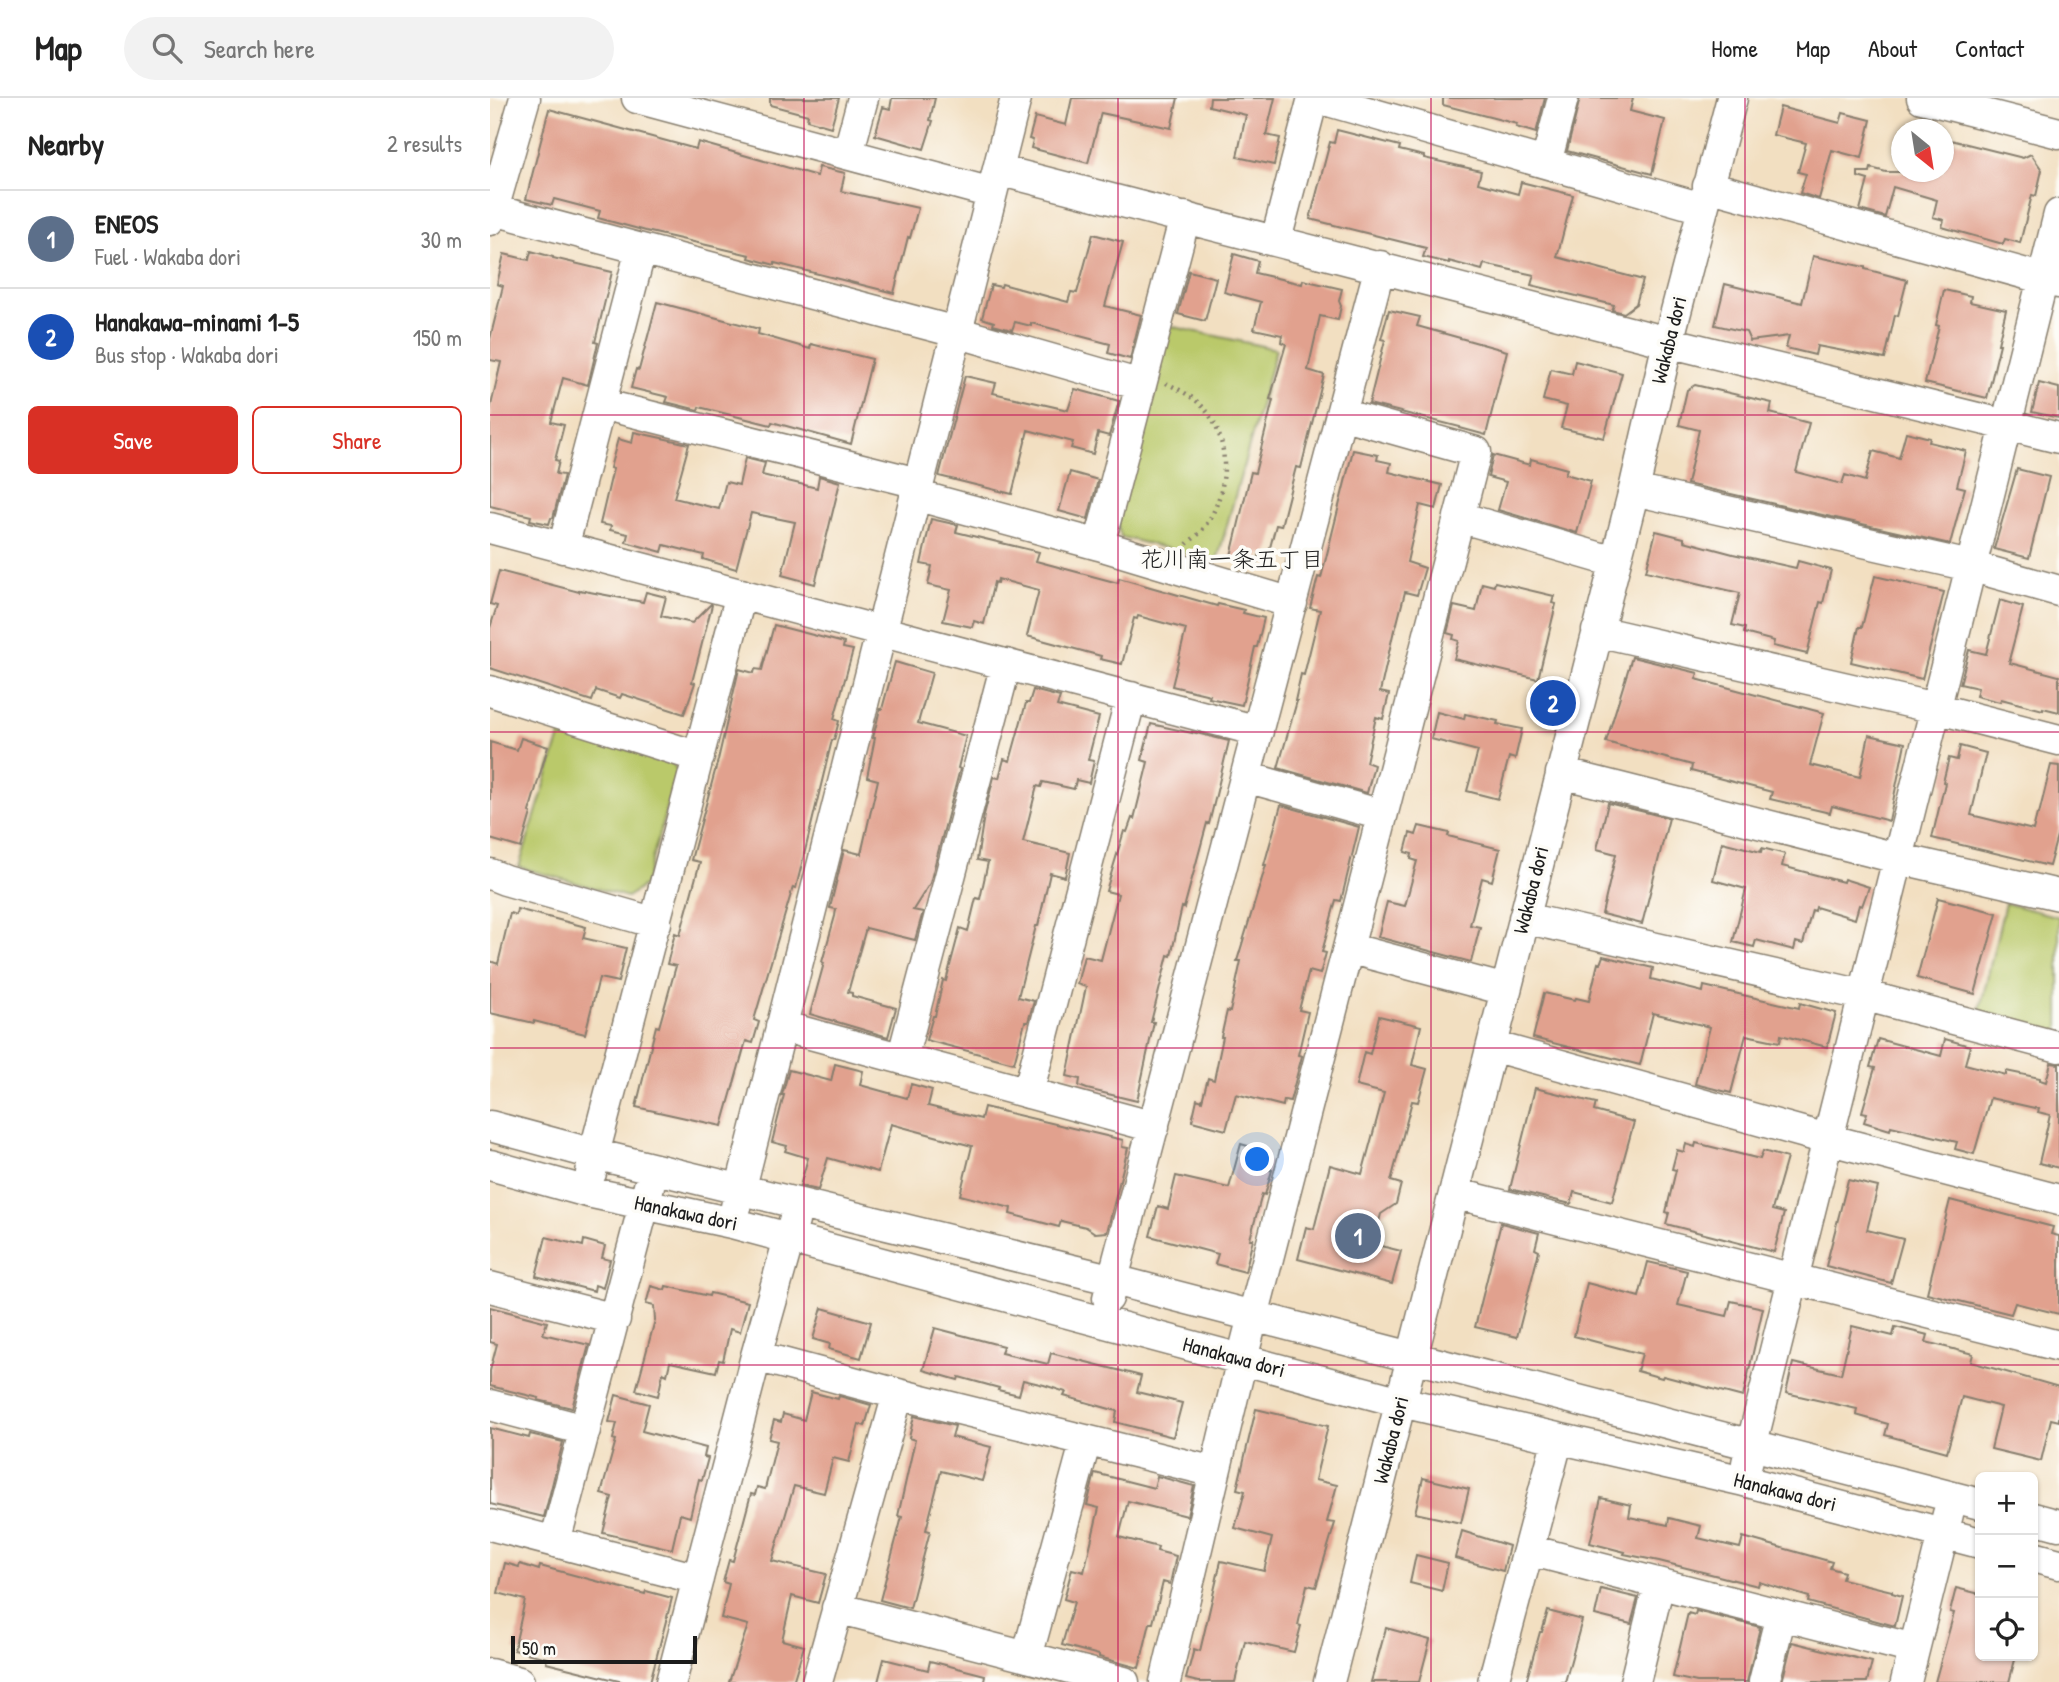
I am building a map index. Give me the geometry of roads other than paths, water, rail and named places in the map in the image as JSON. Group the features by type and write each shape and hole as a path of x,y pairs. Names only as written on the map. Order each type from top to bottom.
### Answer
{"street":[{"path":"525,98 491,213 641,249 1151,383"},
{"path":"637,98 848,155 1185,217 1668,342 2059,438"},
{"path":"848,155 863,98"},
{"path":"732,1223 1016,98"},
{"path":"1276,240 1316,98 1546,163 1705,197 2051,281"},
{"path":"1546,163 1563,98"},
{"name":"Wakaba dori","path":"1329,1682 1732,98"},
{"path":"1922,98 2059,133"},
{"path":"1744,1481 1792,1278 2005,425 2051,281 2059,214"},
{"path":"1099,545 1151,383 1185,217"},
{"path":"563,548 641,249"},
{"path":"1101,1321 1380,266"},
{"path":"601,404 917,489 1292,603"},
{"path":"1165,1682 1242,1359 1476,452 1341,414"},
{"path":"1634,490 1970,566 2059,591"},
{"path":"1459,517 1615,562"},
{"path":"490,528 1258,731"},
{"path":"588,1192 594,1154 741,594"},
{"path":"1597,631 1934,708 2059,740"},
{"path":"902,1059 1006,664"},
{"path":"490,691 699,757"},
{"path":"1028,1093 1131,697"},
{"path":"1561,773 1897,858 2059,895"},
{"path":"1246,778 1382,815"},
{"path":"490,874 656,923"},
{"path":"1524,918 1863,995 2059,1047"},
{"path":"1348,948 1506,990"},
{"path":"781,1026 1154,1127"},
{"path":"1492,1046 2059,1200"},
{"name":"Hanakawa dori","path":"490,1126 594,1154 1114,1280 1966,1501"},
{"name":"Hanakawa dori","path":"490,1165 588,1192 790,1238 1401,1402 1744,1481 1975,1542"},
{"path":"555,1542 645,1204 652,1168"},
{"path":"1454,1193 2059,1346"},
{"path":"671,1682 798,1204"},
{"path":"490,1287 615,1319"},
{"path":"756,1356 1215,1472"},
{"path":"817,1682 898,1394"},
{"path":"490,1405 585,1430"},
{"path":"1493,1682 1558,1438"},
{"path":"1027,1657 1087,1440"},
{"path":"1906,1682 1943,1533 1966,1501"},
{"path":"2038,1519 2059,1524"},
{"path":"490,1525 698,1579"},
{"path":"1528,1550 1914,1649"},
{"path":"2038,1558 2059,1564"},
{"path":"1635,1682 1659,1584"},
{"path":"838,1608 1124,1682"},
{"path":"1764,1682 1781,1615"},
{"path":"490,1674 519,1682"}],"place":[{"name":"Hanakawa-minami 1-5","path":"1553,703"},
{"name":"ENEOS","path":"1358,1236"}],"district":[{"name":"花川南一条五丁目","path":"1232,559"}]}
